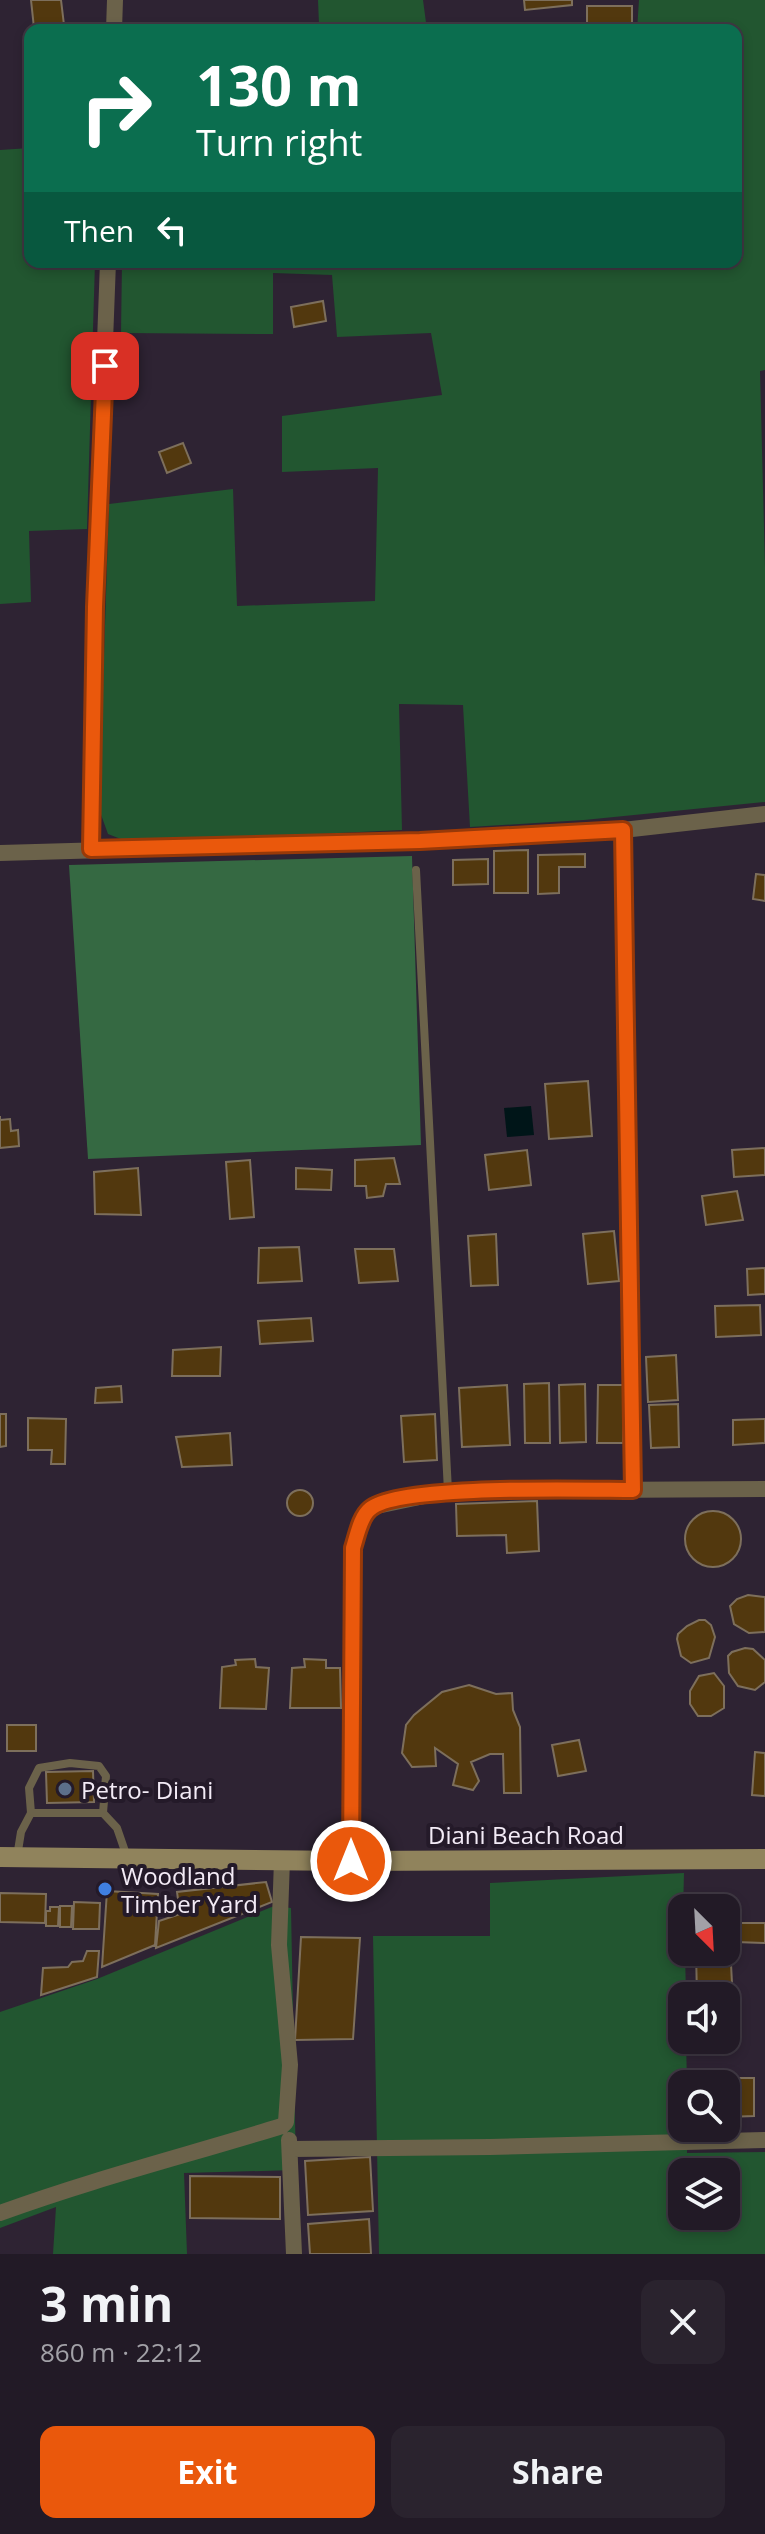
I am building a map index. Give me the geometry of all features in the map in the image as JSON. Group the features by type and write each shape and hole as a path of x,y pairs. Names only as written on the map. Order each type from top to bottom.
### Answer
{"main road":[{"name":"Diani Beach Road","path":"8,1857 351,1861 765,1859"}],"street":[{"path":"114,24 115,0"},
{"path":"91,849 95,607 108,268"},
{"path":"0,853 420,841 623,830 765,814"},
{"path":"623,830 633,1490"},
{"path":"351,1861 353,1548 366,1512 372,1507 448,1491 765,1489"},
{"path":"282,1860 279,1945 290,2065 286,2122 291,2149 294,2254"},
{"path":"0,2213 112,2175 282,2126 286,2122"},
{"path":"291,2149 765,2140"}],"lane":[{"path":"416,870 448,1491"},
{"path":"8,1857 31,1813 29,1788 39,1768 70,1763 99,1766 106,1776 103,1813"},
{"path":"31,1813 103,1813 117,1828 127,1858"}],"green space":[{"path":"318,0 423,0 426,24 319,24"},
{"path":"639,0 765,0 765,370 760,371 765,567 765,802 584,820 470,827 463,705 399,704 402,830 131,843 108,834 99,809 109,504 233,489 237,606 375,601 378,468 282,472 282,416 442,395 431,333 337,337 332,275 273,273 273,334 121,333 122,268 742,268 742,24 637,24"},
{"path":"24,148 24,268 95,268 87,529 29,531 31,602 0,604 0,150"},
{"path":"412,856 421,1145 88,1159 69,865"},
{"path":"684,1873 683,1894 668,1894 668,1966 685,1966 686,1982 668,1982 668,2054 686,2054 687,2070 668,2070 668,2142 687,2142 687,2153 765,2152 765,2254 379,2254 373,1936 490,1936 490,1883"},
{"path":"274,1906 291,1908 296,2170 184,2173 187,2254 53,2254 56,2207 0,2228 0,2012 97,1979"}],"shaded area":[{"path":"531,1106 534,1135 507,1137 504,1108"}],"building":[{"path":"31,0 61,0 64,24 34,24"},
{"path":"524,0 572,0 572,5 525,10"},
{"path":"587,6 632,6 632,24 587,24"},
{"path":"323,301 326,321 294,327 291,307"},
{"path":"183,443 191,463 167,473 159,452"},
{"path":"528,850 528,893 494,893 494,851"},
{"path":"585,854 585,867 559,867 559,893 538,894 538,855"},
{"path":"488,859 488,884 453,885 453,860"},
{"path":"756,874 765,875 765,901 753,899"},
{"path":"588,1081 592,1136 549,1139 545,1084"},
{"path":"10,1119 11,1131 18,1130 19,1146 0,1148 0,1120"},
{"path":"765,1148 765,1175 734,1177 732,1150"},
{"path":"527,1150 531,1185 489,1190 485,1155"},
{"path":"394,1158 400,1184 386,1184 383,1196 367,1198 366,1186 355,1186 355,1160"},
{"path":"250,1160 254,1217 230,1219 226,1162"},
{"path":"138,1168 141,1215 95,1214 94,1172"},
{"path":"296,1168 332,1170 331,1190 296,1189"},
{"path":"737,1191 743,1220 706,1225 702,1196"},
{"path":"614,1231 619,1281 588,1284 583,1234"},
{"path":"496,1234 498,1285 471,1286 468,1236"},
{"path":"299,1247 302,1281 258,1283 259,1248"},
{"path":"355,1249 394,1249 398,1281 359,1283"},
{"path":"765,1268 765,1294 748,1295 747,1269"},
{"path":"760,1305 761,1335 716,1337 715,1306"},
{"path":"311,1318 313,1341 260,1344 258,1321"},
{"path":"221,1347 220,1376 172,1376 173,1350"},
{"path":"676,1355 678,1400 648,1402 646,1357"},
{"path":"549,1383 550,1443 525,1443 524,1384"},
{"path":"585,1384 586,1442 560,1443 559,1385"},
{"path":"507,1385 510,1445 462,1447 459,1388"},
{"path":"598,1385 624,1385 623,1443 597,1443"},
{"path":"121,1386 122,1402 95,1403 96,1388"},
{"path":"678,1404 679,1447 651,1448 649,1405"},
{"path":"0,1414 6,1414 6,1446 0,1447"},
{"path":"435,1414 437,1460 404,1462 401,1416"},
{"path":"28,1418 66,1419 65,1464 51,1464 52,1450 28,1450"},
{"path":"765,1419 765,1443 733,1445 733,1420"},
{"path":"230,1433 232,1465 182,1467 176,1437"},
{"path":"300,1490 309,1494 313,1503 309,1512 300,1516 291,1512 287,1503 291,1494"},
{"path":"537,1501 539,1551 507,1553 506,1535 457,1536 456,1504"},
{"path":"713,1511 733,1519 741,1539 733,1559 713,1567 693,1559 685,1539 693,1519"},
{"path":"748,1595 765,1597 765,1632 749,1633 734,1624 730,1606"},
{"path":"699,1620 711,1625 715,1637 709,1658 691,1663 681,1656 677,1639 687,1626"},
{"path":"745,1648 753,1649 765,1660 765,1682 755,1690 738,1686 729,1673 728,1656"},
{"path":"255,1659 256,1667 269,1668 266,1709 220,1708 222,1667 236,1665 235,1660"},
{"path":"304,1659 326,1660 326,1668 340,1668 341,1708 290,1708 292,1668 305,1667"},
{"path":"714,1673 724,1686 724,1708 711,1716 698,1716 690,1704 690,1691 699,1676"},
{"path":"469,1685 496,1694 512,1693 513,1710 520,1727 521,1793 504,1793 503,1754 490,1754 471,1762 479,1781 473,1790 453,1785 458,1764 435,1748 436,1766 412,1767 402,1753 406,1725 414,1715 442,1692"},
{"path":"7,1725 36,1725 36,1751 7,1751"},
{"path":"579,1740 586,1771 558,1776 552,1745"},
{"path":"755,1752 765,1753 765,1796 752,1795"},
{"path":"93,1771 94,1802 47,1803 46,1772"},
{"path":"266,1882 272,1902 156,1948 159,1921 180,1914 177,1892"},
{"path":"107,1891 158,1894 155,1945 102,1967"},
{"path":"0,1893 46,1894 45,1923 0,1922"},
{"path":"74,1902 100,1903 99,1929 73,1929"},
{"path":"60,1906 72,1906 71,1927 60,1927"},
{"path":"50,1907 59,1907 58,1926 46,1926 46,1911 50,1911"},
{"path":"740,1923 765,1923 765,1943 740,1942"},
{"path":"301,1937 360,1938 353,2039 295,2040"},
{"path":"87,1951 99,1951 97,1977 41,1995 43,1968 68,1967 72,1962 83,1961"},
{"path":"696,1966 731,1966 732,1982 697,1982"},
{"path":"740,2078 754,2078 754,2116 740,2116"},
{"path":"370,2157 373,2211 308,2215 305,2161"},
{"path":"190,2176 280,2177 280,2219 190,2218"},
{"path":"369,2219 371,2254 310,2254 308,2224"}],"place":[{"name":"Petro- Diani","path":"65,1789"},
{"name":"Woodland Timber Yard","path":"105,1889"}],"route":[{"path":"105,366 95,607 91,849 420,841 623,830 633,1490 448,1491 379,1503 366,1512 353,1548 351,1861"}]}
